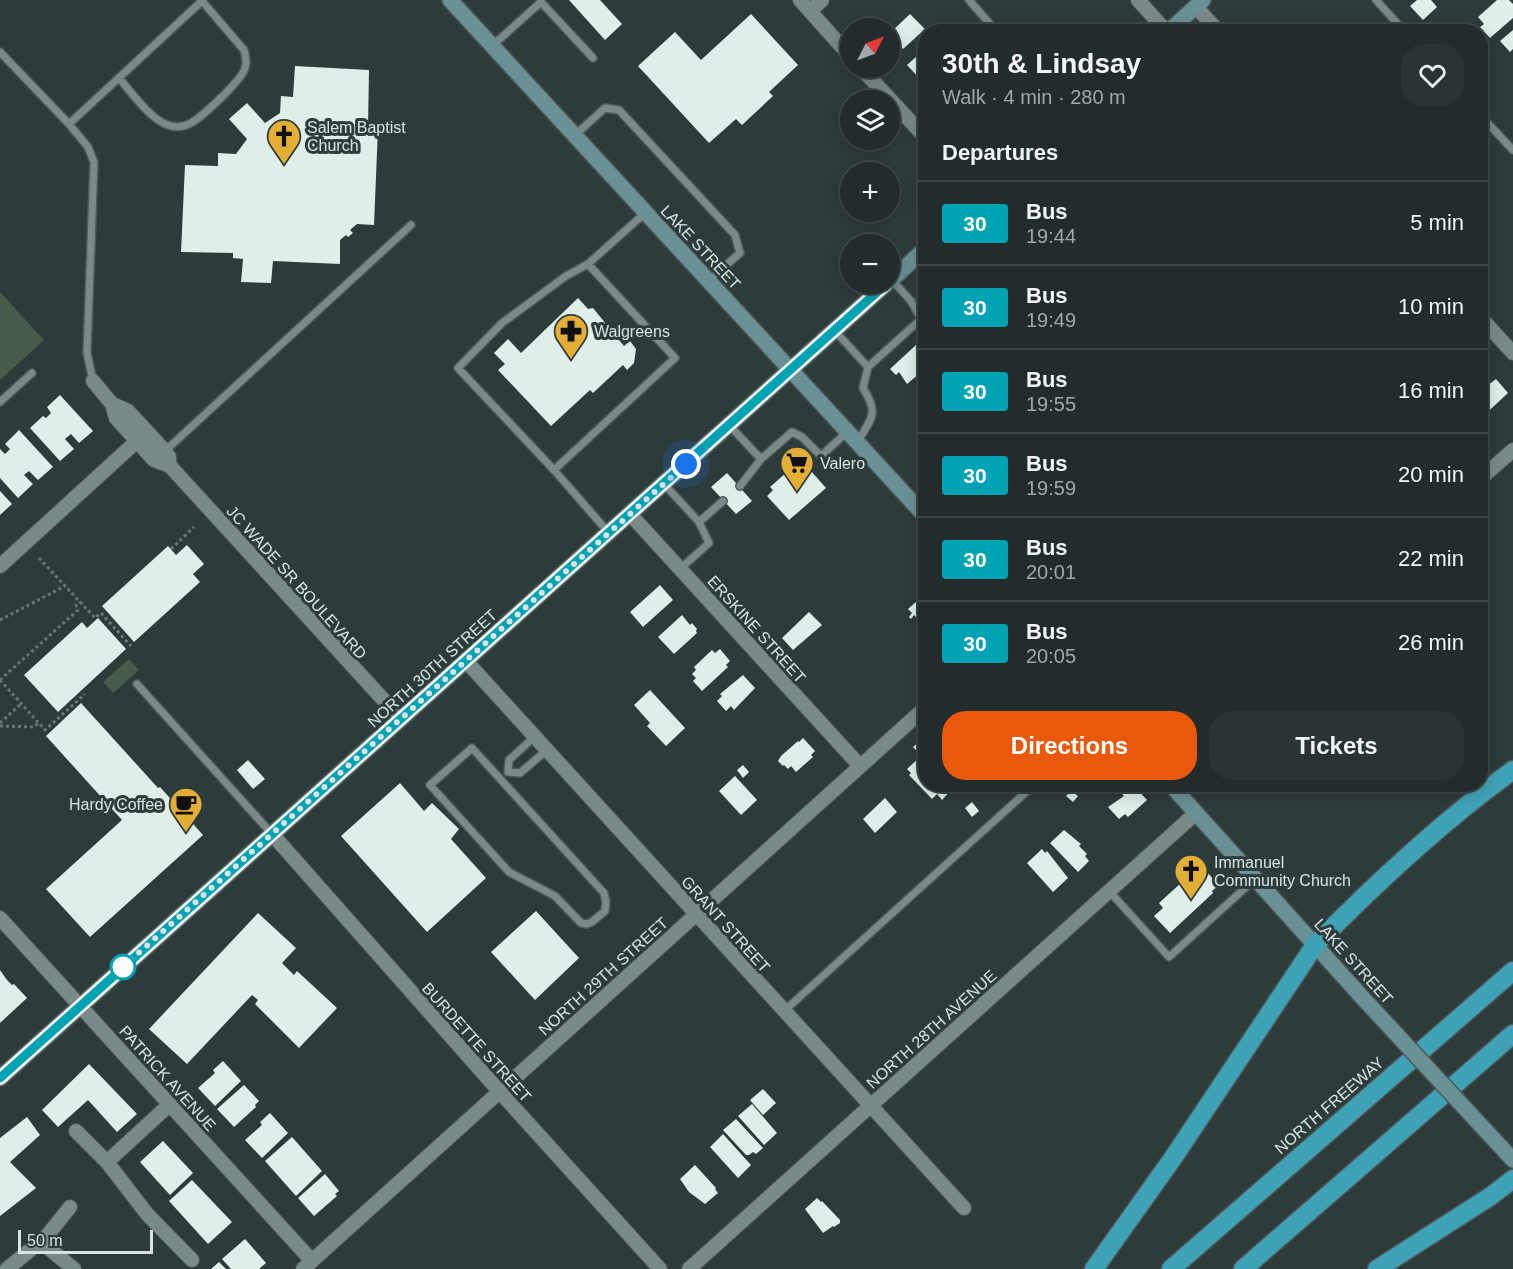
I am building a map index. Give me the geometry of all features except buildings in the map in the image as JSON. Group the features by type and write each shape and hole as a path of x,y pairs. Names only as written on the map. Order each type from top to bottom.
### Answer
{"highway":[{"path":"1488,789 1513,770"},
{"path":"1094,1269 1137,1211 1315,945 1434,832 1484,792"},
{"name":"NORTH FREEWAY","path":"1171,1269 1513,971"},
{"path":"1243,1269 1513,1034"},
{"path":"1377,1269 1483,1202 1513,1179"}],"main road":[{"name":"LAKE STREET","path":"450,0 918,508"},
{"path":"1176,24 1199,3"},
{"name":"NORTH 30TH STREET","path":"900,271 918,255"},
{"name":"NORTH 30TH STREET","path":"0,1078 875,294"},
{"name":"LAKE STREET","path":"1177,792 1513,1160"}],"street":[{"path":"800,0 840,45"},
{"path":"810,11 822,0"},
{"path":"1138,0 1160,24"},
{"path":"1199,3 1213,24"},
{"path":"870,78 918,129"},
{"path":"1488,326 1513,353"},
{"name":"JC WADE SR BOULEVARD","path":"93,381 112,404 116,418 154,460 170,466 401,719"},
{"name":"JC WADE SR BOULEVARD","path":"112,404 128,411 165,451 169,457 170,466"},
{"path":"0,566 137,441"},
{"path":"1488,472 1513,450"},
{"name":"ERSKINE STREET","path":"630,514 860,766"},
{"name":"GRANT STREET","path":"466,661 869,1107 964,1208"},
{"name":"NORTH 29TH STREET","path":"307,1265 918,714"},
{"name":"NORTH 28TH AVENUE","path":"689,1269 1196,813"},
{"name":"BURDETTE STREET","path":"272,834 660,1269"},
{"name":"PATRICK AVENUE","path":"0,918 170,1105 307,1265"},
{"path":"107,1162 170,1105"},
{"path":"76,1131 107,1162 147,1214 192,1260"},
{"path":"7,1269 41,1242 70,1206"},
{"path":"41,1242 74,1269"}],"lane":[{"path":"69,124 203,0 240,43 247,59 241,76 222,95 190,123 176,127 160,121 119,78"},
{"path":"969,0 990,24"},
{"path":"1376,0 1398,24"},
{"path":"492,46 541,2 593,58"},
{"path":"0,52 69,124 88,147 94,162 87,340 88,361 93,381"},
{"path":"574,136 605,108 619,110 735,235 740,253 708,281"},
{"path":"1488,123 1513,150"},
{"path":"609,533 554,470 458,368 502,323 566,276 588,264 645,213"},
{"path":"165,451 411,225"},
{"path":"554,470 675,358 588,264"},
{"path":"900,291 911,301 918,314"},
{"path":"740,486 761,459 792,432 802,437 821,456 852,438 873,410 872,403 862,388 868,367 918,322"},
{"path":"835,330 868,367"},
{"path":"0,402 32,373"},
{"path":"729,425 761,459"},
{"path":"664,484 699,522 709,543 680,569"},
{"path":"699,522 723,501"},
{"path":"137,684 272,834"},
{"path":"501,780 508,772 509,760 534,737"},
{"path":"472,748 501,780 603,893 606,902 605,911 592,922 580,923 555,896 509,872 430,785 472,748"},
{"path":"508,772 520,772 547,750"},
{"path":"783,1012 1026,792"},
{"path":"1109,891 1169,957 1255,879"}],"path":[{"path":"171,549 194,527"},
{"path":"39,558 94,618 101,613 131,646"},
{"path":"0,620 65,586"},
{"path":"80,601 76,605 78,610 0,680 45,730 85,694"},
{"path":"0,725 21,704"},
{"path":"0,725 34,727 38,723"}],"green space":[{"path":"0,292 44,340 0,380"},
{"path":"129,659 139,670 113,693 103,682"}],"bus line":[{"name":"30","path":"0,1078 875,294"}],"place":[{"name":"Salem Baptist Church","path":"284,165"},
{"name":"Walgreens","path":"571,360"},
{"name":"Valero","path":"797,492"},
{"name":"Hardy Coffee","path":"186,833"},
{"name":"Immanuel Community Church","path":"1191,900"}],"route":[{"path":"123,967 686,464"}]}
